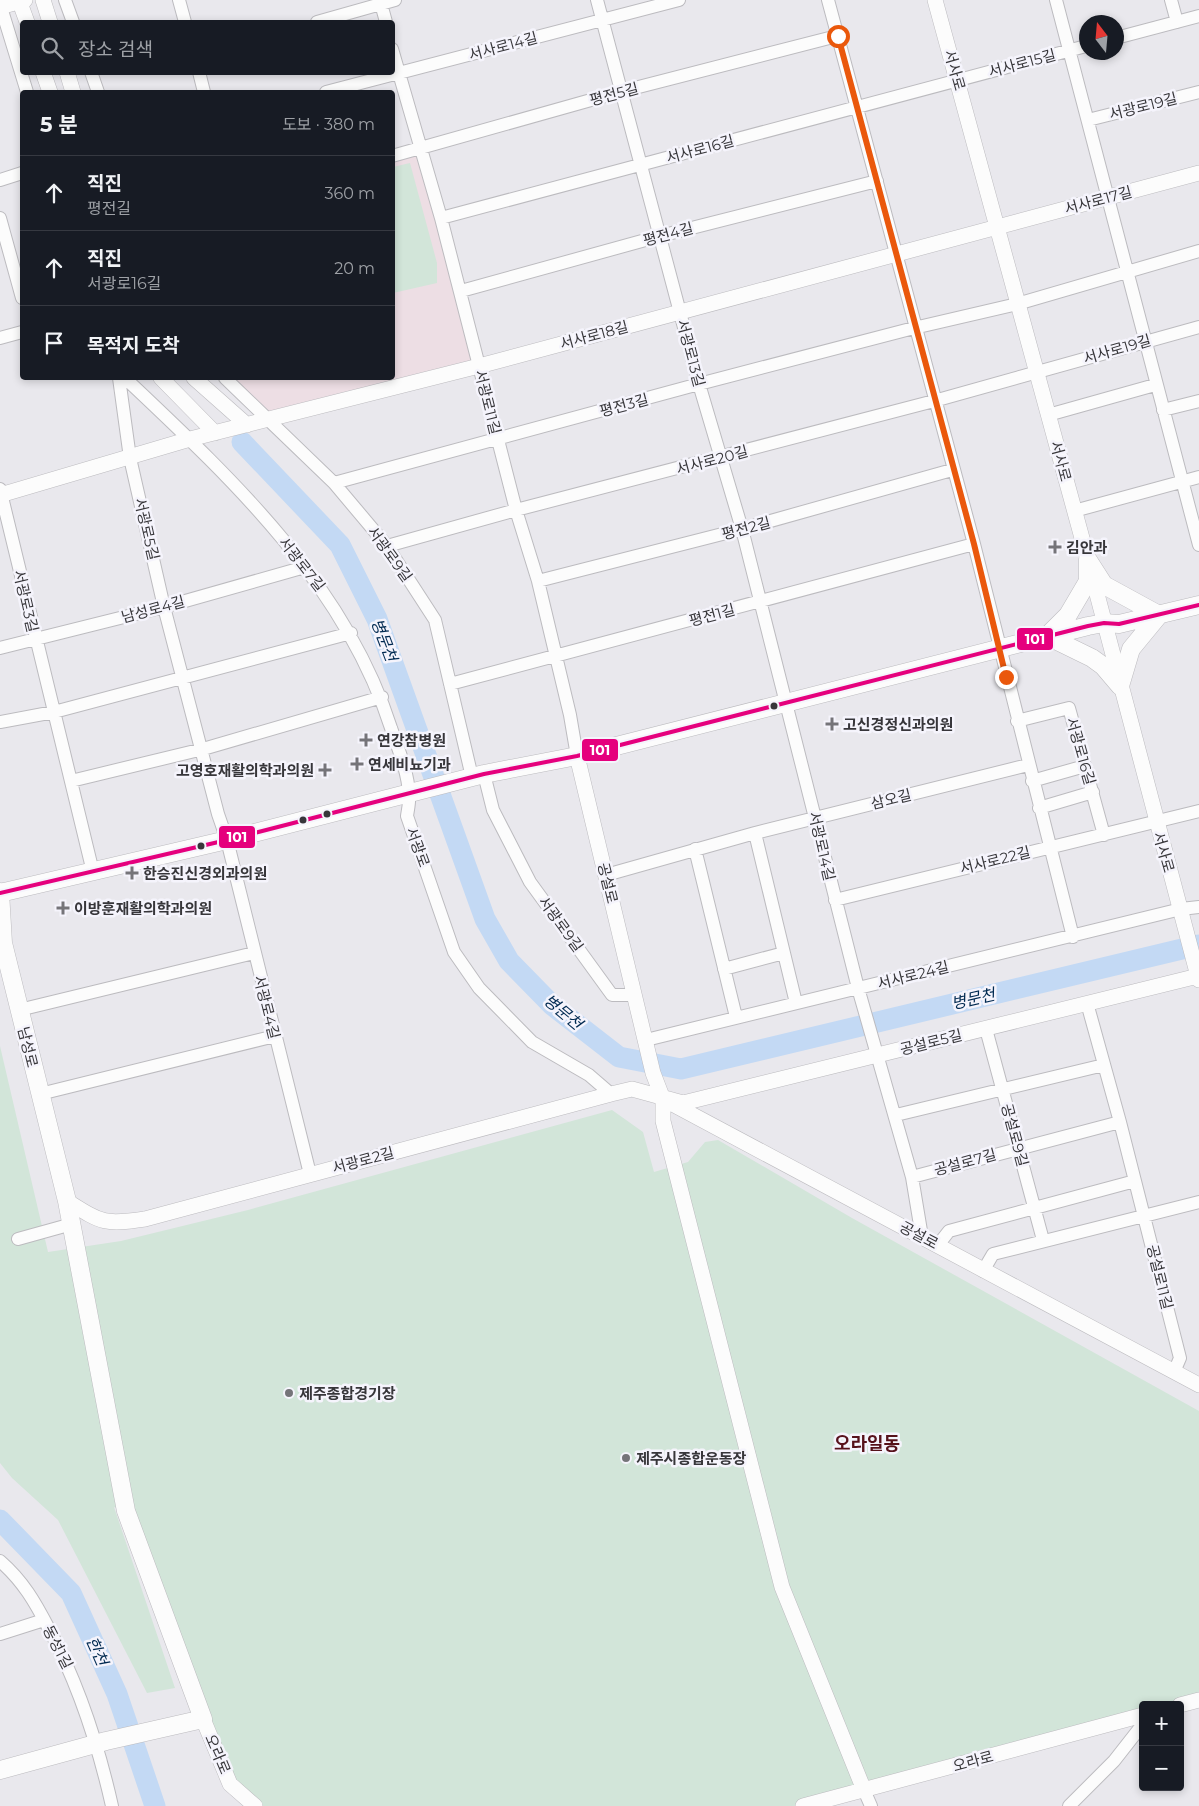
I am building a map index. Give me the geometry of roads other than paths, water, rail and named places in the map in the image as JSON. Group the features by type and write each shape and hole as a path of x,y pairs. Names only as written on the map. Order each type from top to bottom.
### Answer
{"main road":[{"path":"1088,560 1104,585 1160,615"},
{"path":"1047,636 1068,615 1088,580 1088,560"},
{"path":"0,893 227,840 471,777 577,756 785,705 1047,636 1104,623 1119,624 1199,605"},
{"path":"1120,686 1131,649 1160,615"},
{"path":"1047,636 1092,658 1120,686"},
{"name":"남성로","path":"0,893 2,943 67,1201 126,1511 203,1719"},
{"name":"오라로","path":"102,1743 203,1719"},
{"path":"0,1770 102,1743"}],"street":[{"path":"42,0 49,20"},
{"path":"66,0 72,20"},
{"path":"179,0 184,20"},
{"path":"322,20 380,2 395,0"},
{"name":"서광로13길","path":"598,0 680,312 720,458 742,529 781,677 785,705"},
{"name":"서사로14길","path":"395,74 679,0"},
{"path":"828,0 952,470 974,544 1048,847 1073,937"},
{"name":"서사로","path":"935,0 1088,560 1156,822 1198,974"},
{"name":"서광로19길","path":"1056,0 1128,270 1146,340 1155,385 1164,410 1199,545"},
{"path":"1172,0 1177,22"},
{"path":"20,70 0,6 21,1 26,20"},
{"path":"380,2 385,20"},
{"path":"1124,36 1199,16"},
{"name":"평전5길","path":"395,155 623,91 838,36"},
{"name":"서사로15길","path":"958,81 1079,48"},
{"name":"서광로11길","path":"395,59 442,218 516,510 538,581 570,715 577,756"},
{"path":"22,75 26,90"},
{"path":"44,75 49,90"},
{"path":"67,75 72,90"},
{"path":"92,75 97,90"},
{"path":"200,75 204,90"},
{"name":"서사로14길","path":"334,90 391,75"},
{"name":"서사로16길","path":"442,218 958,81"},
{"name":"서광로19길","path":"1088,120 1199,92"},
{"name":"서사로17길","path":"998,227 1199,173"},
{"path":"0,180 20,175"},
{"name":"평전4길","path":"461,291 660,236 876,181"},
{"path":"0,218 20,291"},
{"name":"서사로18길","path":"190,439 479,366 998,227"},
{"path":"1128,270 1199,251"},
{"name":"평전3길","path":"334,483 700,384 914,328 1017,304 1128,270"},
{"name":"서사로19길","path":"1036,373 1146,340 1199,327"},
{"path":"0,338 20,333"},
{"name":"서사로20길","path":"387,546 516,510 720,458 1036,373"},
{"name":"서광로5길","path":"119,380 130,458 164,606 203,749 218,814 227,840"},
{"name":"서광로7길","path":"127,380 190,439 256,507 305,566 351,633 382,697 401,756 409,794"},
{"path":"163,380 215,433"},
{"path":"196,380 247,424"},
{"name":"서광로9길","path":"227,380 334,483 387,546 435,620 471,777 493,810 530,882 612,995 635,995"},
{"path":"1048,416 1155,385"},
{"path":"1164,410 1199,401"},
{"path":"0,493 130,458 190,439"},
{"name":"평전2길","path":"538,581 742,529 952,470"},
{"path":"1074,511 1199,477"},
{"name":"서광로3길","path":"0,493 93,872"},
{"name":"평전1길","path":"450,684 555,655 760,603 974,544"},
{"name":"남성로4길","path":"0,648 164,606 305,566"},
{"path":"0,722 54,712 184,679 351,633"},
{"path":"71,781 203,749 382,697"},
{"name":"서광로14길","path":"785,705 816,817 859,992 877,1050"},
{"name":"서광로16길","path":"1017,721 1068,708 1093,792 1039,808"},
{"name":"공설로","path":"577,756 653,1073 663,1099 1199,1385"},
{"name":"삼오길","path":"606,875 816,817 1028,765"},
{"path":"1032,781 1085,766"},
{"path":"1093,792 1104,835"},
{"name":"서광로","path":"409,794 407,816 454,952 479,988 532,1042 589,1075 611,1094"},
{"name":"서사로22길","path":"835,900 1199,811"},
{"path":"755,833 796,1003"},
{"name":"서광로4길","path":"227,840 310,1174"},
{"path":"695,849 736,1018"},
{"name":"서사로24길","path":"646,1040 796,1003 859,992 1073,937 1183,915 1199,906"},
{"path":"19,1010 254,953"},
{"path":"724,969 784,953"},
{"name":"공설로5길","path":"663,1099 683,1103 877,1050 986,1029 1198,974"},
{"name":"공설로11길","path":"1087,1003 1145,1217 1180,1358 1174,1372"},
{"name":"공설로9길","path":"986,1029 1043,1240"},
{"path":"40,1094 275,1036"},
{"path":"877,1050 912,1177 922,1237"},
{"path":"896,1115 1104,1064"},
{"name":"서광로2길","path":"67,1201 96,1219 114,1224 145,1219 632,1089 663,1099"},
{"path":"663,1099 663,1121 782,1587 871,1806"},
{"path":"1018,1147 1120,1122"},
{"name":"공설로7길","path":"912,1177 1018,1147"},
{"path":"938,1245 949,1231 1135,1181"},
{"path":"983,1271 994,1254 1043,1240 1145,1217 1199,1202"},
{"path":"18,1239 72,1224"},
{"name":"동성1길","path":"0,1561 24,1585 70,1669 102,1743 112,1806"},
{"path":"0,1634 44,1620"},
{"path":"1184,1704 1199,1700"},
{"name":"오라로","path":"803,1806 1139,1716"},
{"name":"오라로","path":"203,1719 230,1784 255,1806"},
{"path":"1069,1806 1114,1761 1139,1729"}],"waterway":[{"name":"병문천","path":"242,442 340,545 377,619 485,919 509,961 552,1005 619,1057 681,1069 1199,945"},
{"name":"한천","path":"0,1520 71,1593 117,1694 155,1806"}],"place":[{"name":"김안과","path":"1055,547"},
{"name":"고신경정신과의원","path":"832,724"},
{"name":"연강참병원","path":"366,740"},
{"name":"연세비뇨기과","path":"357,764"},
{"name":"고영호재활의학과의원","path":"325,770"},
{"name":"한승진신경외과의원","path":"132,873"},
{"name":"이방훈재활의학과의원","path":"63,908"},
{"name":"제주종합경기장","path":"289,1393"},
{"name":"제주시종합운동장","path":"626,1458"}],"district":[{"name":"오라일동","path":"867,1444"}]}
